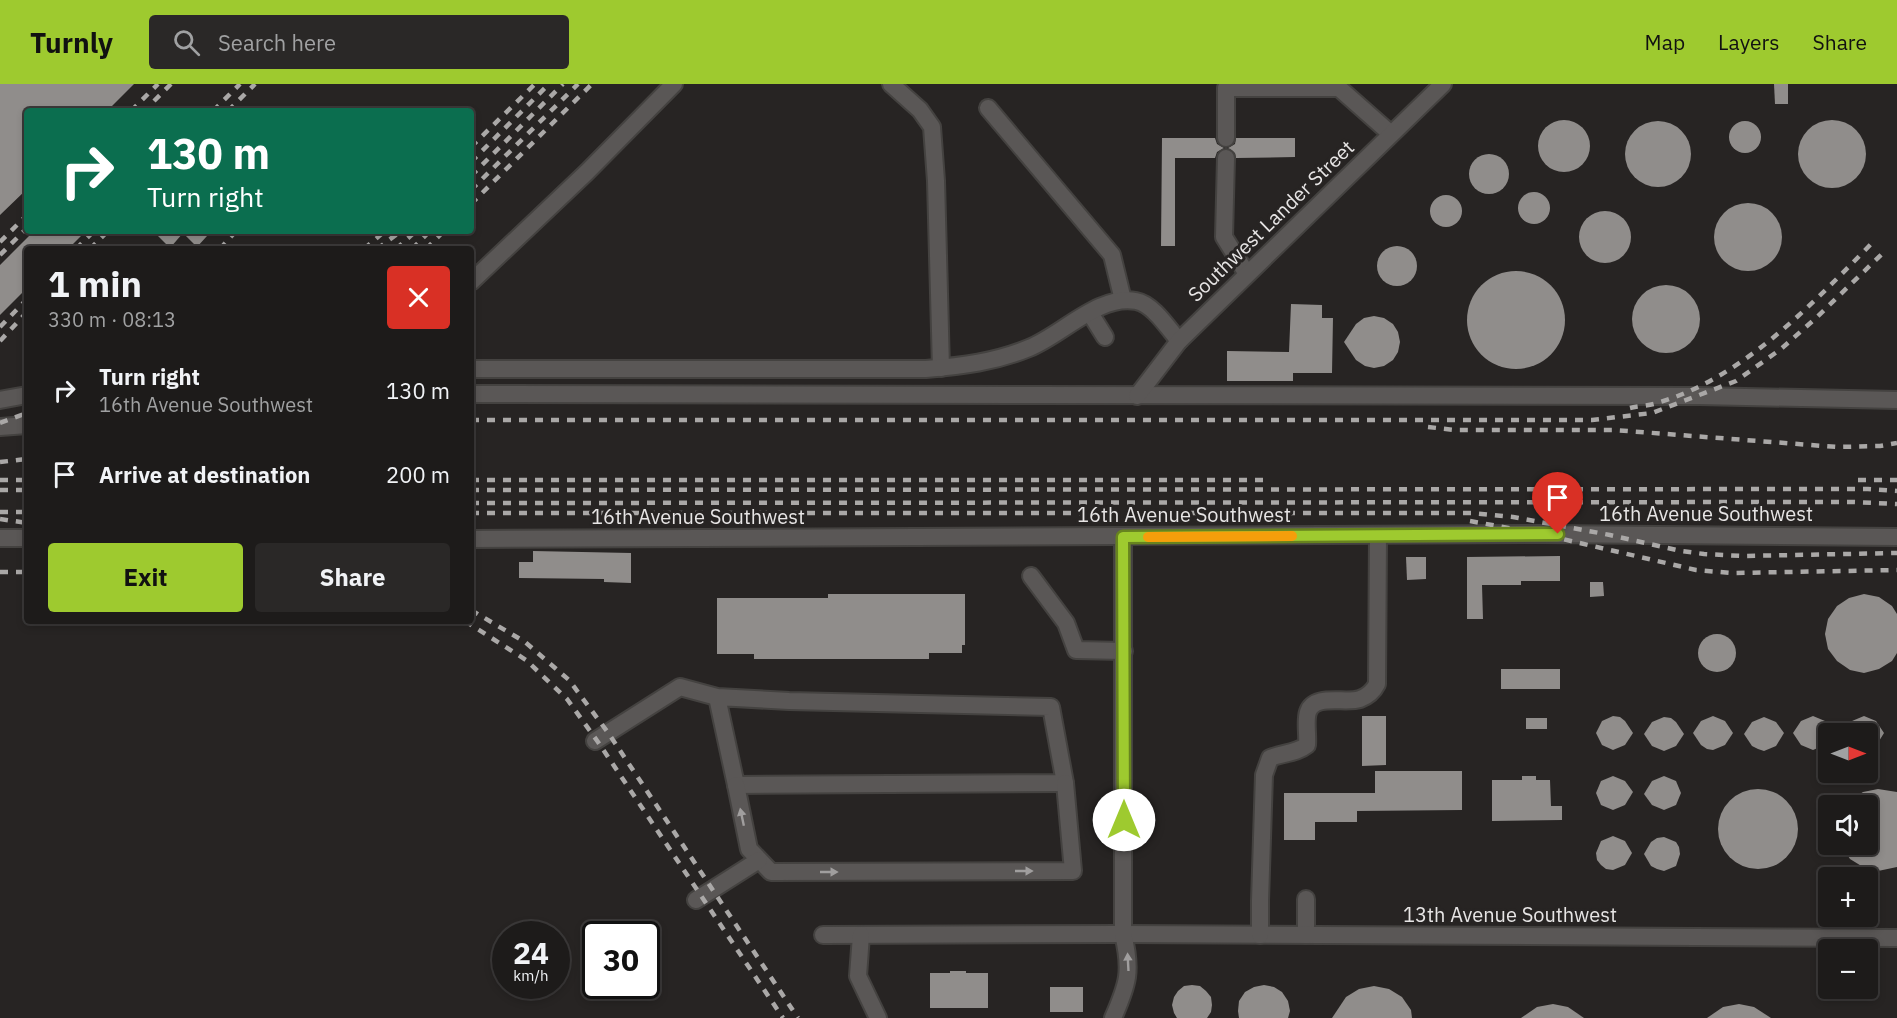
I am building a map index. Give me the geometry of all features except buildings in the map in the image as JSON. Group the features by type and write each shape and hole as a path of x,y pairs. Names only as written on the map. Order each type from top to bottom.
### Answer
{"street":[{"path":"474,279 587,172 674,84"},
{"path":"891,84 920,110 932,127 936,182 941,368"},
{"name":"Southwest Lander Street","path":"1137,396 1179,341 1443,84"},
{"path":"1226,138 1226,88 1340,88 1391,134"},
{"path":"988,108 1112,255 1123,300"},
{"path":"1226,158 1224,237 1247,274"},
{"path":"474,369 941,368 988,361 1032,347 1103,305 1123,300 1138,301 1150,308 1179,341"},
{"path":"1090,313 1105,337"},
{"path":"474,394 1699,396 1897,400"},
{"path":"0,399 24,395"},
{"path":"0,427 24,425"},
{"name":"16th Avenue Southwest","path":"474,539 1551,534 1897,537"},
{"path":"1260,935 1264,775 1270,758 1286,752 1300,751 1307,745 1308,711 1315,703 1331,700 1358,700 1372,693 1377,684 1378,536"},
{"path":"1113,1018 1125,990 1129,969 1123,934 1123,537"},
{"path":"0,538 24,538"},
{"path":"1031,576 1066,623 1076,650 1124,651"},
{"path":"595,741 680,687 717,697 789,701 1051,707 1065,783 1073,871 771,872 754,854 717,697"},
{"path":"736,785 1065,783"},
{"path":"696,900 754,854"},
{"path":"1306,899 1306,935"},
{"name":"13th Avenue Southwest","path":"823,935 1123,934 1897,938"},
{"path":"861,935 858,976 878,1018"}],"railway":[{"path":"134,108 158,84"},
{"path":"154,101 171,84"},
{"path":"216,108 240,84"},
{"path":"231,108 255,84"},
{"path":"474,144 535,84"},
{"path":"474,159 549,84"},
{"path":"474,173 563,84"},
{"path":"474,187 578,84"},
{"path":"474,201 592,84"},
{"path":"0,242 24,218"},
{"path":"0,255 24,231"},
{"path":"79,246 91,234"},
{"path":"93,246 105,234"},
{"path":"223,246 233,234"},
{"path":"368,246 382,234"},
{"path":"381,246 397,234"},
{"path":"399,246 413,234"},
{"path":"415,246 427,234"},
{"path":"429,246 441,234"},
{"path":"1630,408 1654,404 1689,391 1719,376 1748,357 1802,313 1875,240"},
{"path":"474,420 1592,420 1652,413 1736,381 1781,349 1885,251"},
{"path":"0,327 24,302"},
{"path":"0,341 24,315"},
{"path":"0,423 24,414"},
{"path":"1428,427 1455,430 1614,430 1837,447 1880,446 1897,443"},
{"path":"0,462 24,459"},
{"path":"0,480 24,480"},
{"path":"474,480 1270,480"},
{"path":"1858,480 1897,480"},
{"path":"474,490 1868,489 1897,491"},
{"path":"0,490 24,490"},
{"path":"474,503 1854,502 1897,504"},
{"path":"0,512 24,512"},
{"path":"474,513 1471,513 1513,517 1704,554 1743,556 1897,553"},
{"path":"0,519 24,523"},
{"path":"1470,521 1541,534 1696,570 1732,573 1897,570"},
{"path":"0,572 24,572"},
{"path":"474,612 525,642 569,680 609,734 798,1018"},
{"path":"470,624 526,660 567,699 783,1018"}],"slow traffic":[{"path":"1148,537 1292,536"}],"route":[{"path":"1124,820 1123,537 1558,534"}]}
